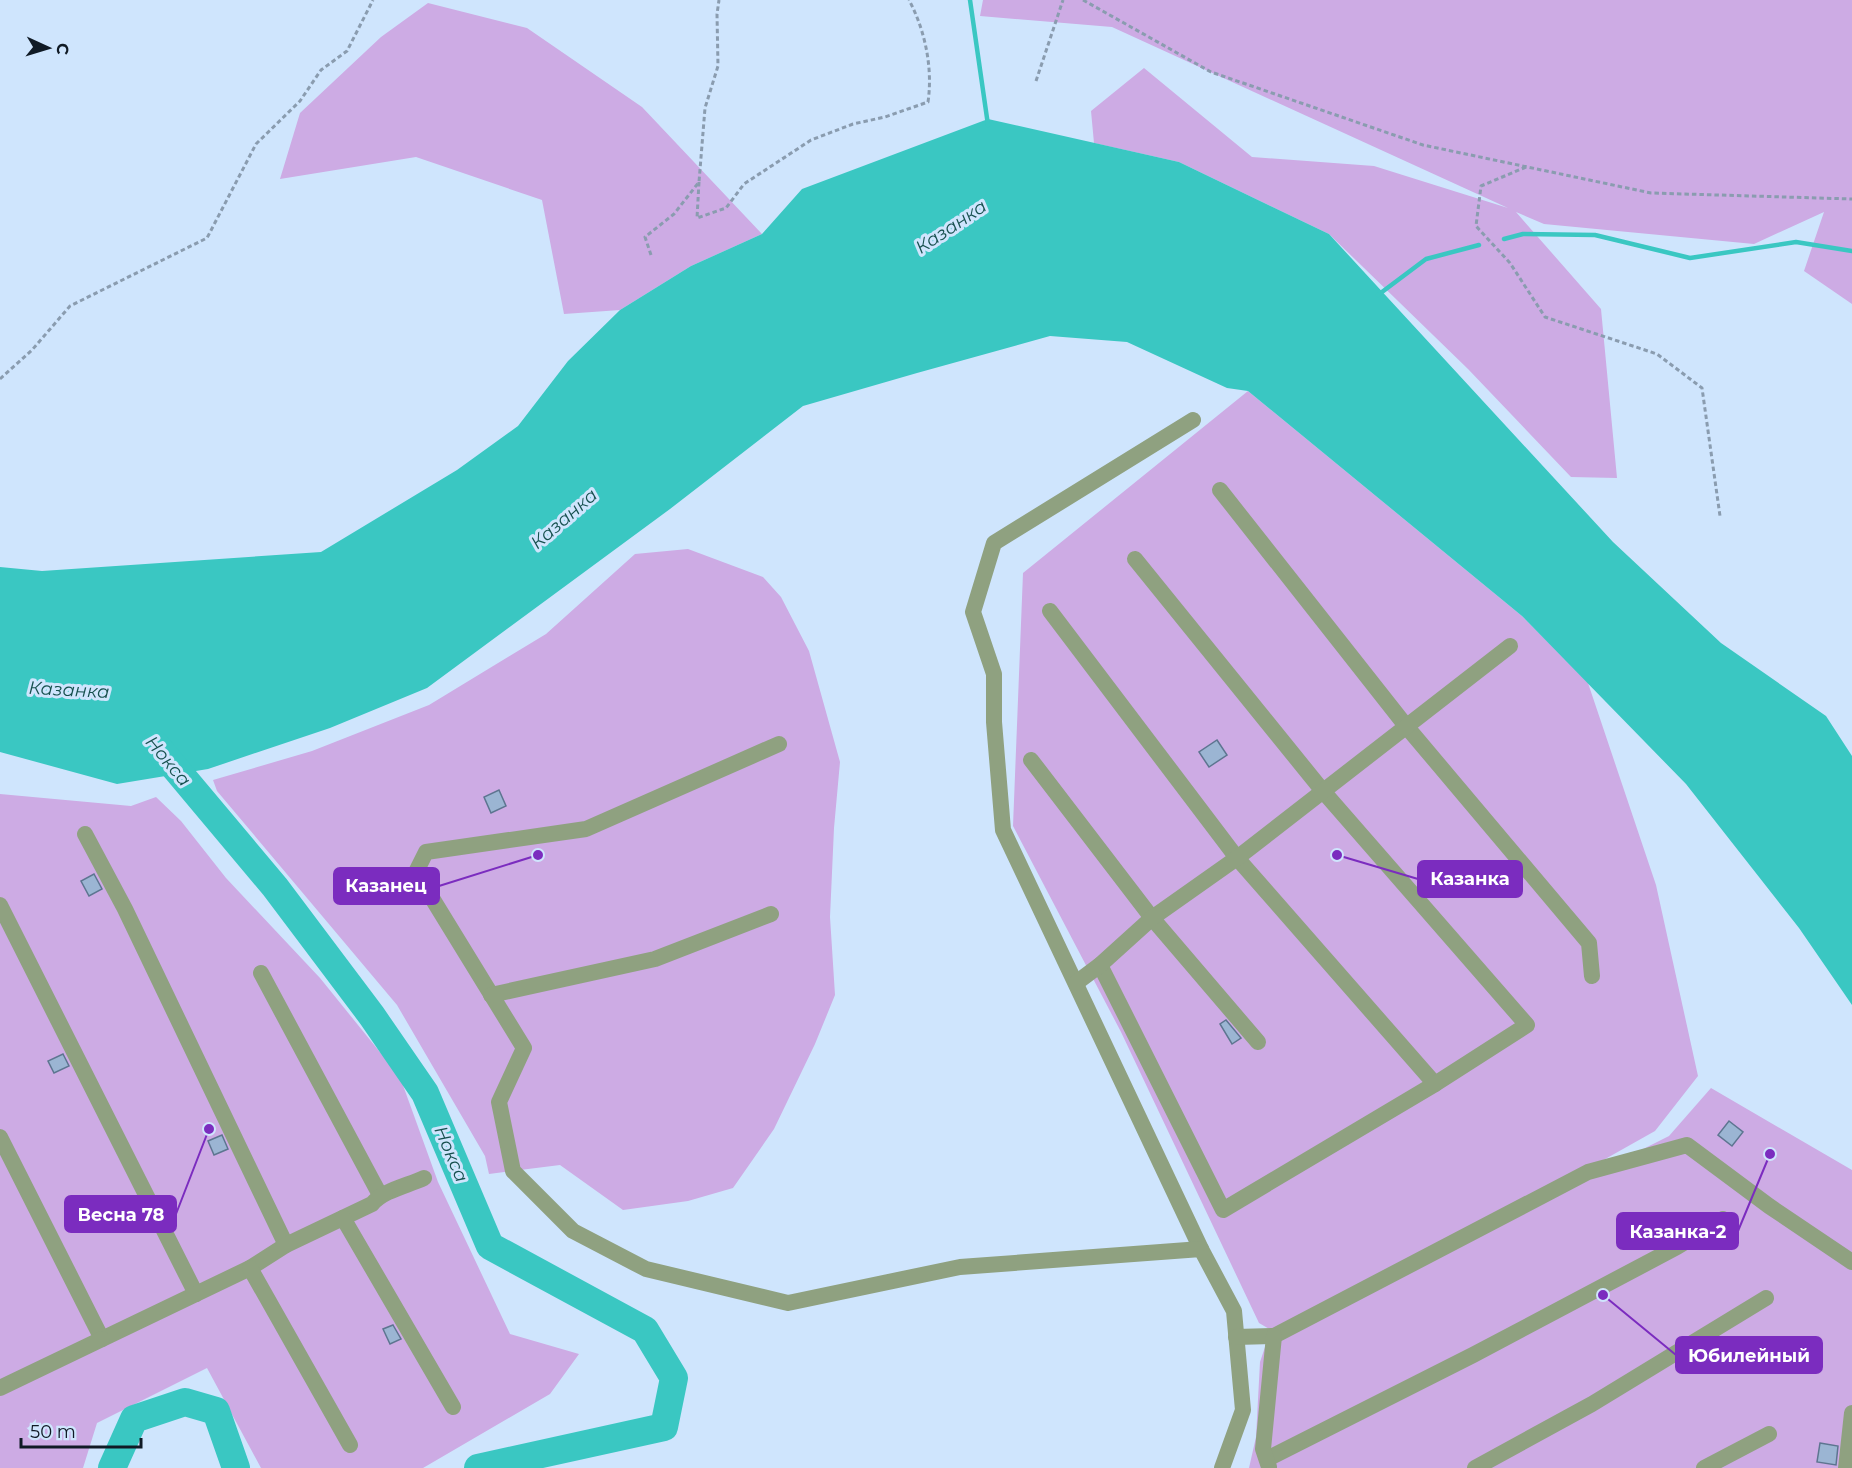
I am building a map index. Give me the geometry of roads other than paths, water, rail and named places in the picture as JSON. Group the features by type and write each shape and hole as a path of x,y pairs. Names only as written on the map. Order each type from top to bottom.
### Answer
{"lane":[{"path":"1193,420 994,543 973,612 994,674 994,722 1003,830 1202,1249 1234,1311 1243,1410 1222,1468"},
{"path":"1220,490 1406,726 1589,943 1592,976"},
{"path":"1100,965 1223,1210 1435,1084 1527,1025 1322,790 1135,559"},
{"path":"1050,611 1238,858 1435,1084"},
{"path":"1076,983 1100,965 1152,918 1238,858 1322,790 1510,646"},
{"path":"779,744 586,829 426,852 416,872 524,1047 499,1102 513,1172 573,1231 646,1269 788,1303 960,1267 1202,1249"},
{"path":"1031,760 1152,918 1258,1042"},
{"path":"85,834 125,909 286,1245"},
{"path":"0,905 195,1294"},
{"path":"491,994 655,959 771,914"},
{"path":"261,973 380,1195"},
{"path":"0,1137 102,1339"},
{"path":"1236,1337 1274,1336 1588,1172 1687,1145 1769,1206 1852,1262"},
{"path":"0,1388 250,1268 286,1245 372,1203 380,1195 424,1178"},
{"path":"343,1218 453,1407"},
{"path":"1274,1336 1263,1449 1268,1463 1656,1258 1723,1219"},
{"path":"250,1268 350,1445"},
{"path":"1475,1468 1592,1404 1766,1298"},
{"path":"1845,1468 1852,1413"},
{"path":"1704,1468 1769,1434"}],"water":[{"name":"Казанка","path":"988,119 1179,162 1329,234 1613,542 1721,643 1826,716 1852,756 1852,1005 1799,928 1686,784 1522,616 1248,391 1227,388 1127,342 1050,336 803,406 670,509 427,688 330,728 208,769 117,784 0,752 0,567 42,571 321,552 457,470 518,426 568,361 620,310 691,266 762,234 802,189"}],"waterway":[{"path":"970,0 988,125"},
{"path":"1504,239 1523,234 1595,235 1690,258 1796,242 1852,251"},
{"path":"1378,295 1426,259 1479,245"},
{"name":"Нокса","path":"155,744 275,887 372,1016 425,1093 490,1246 645,1330 674,1378 664,1427 478,1468"},
{"name":"Нокса","path":"112,1468 134,1419 185,1402 216,1411 236,1468"}],"place":[{"name":"Казанец","path":"538,855"},
{"name":"Казанка","path":"1337,855"},
{"name":"Весна 78","path":"209,1129"},
{"name":"Казанка-2","path":"1770,1154"},
{"name":"Юбилейный","path":"1603,1295"}]}
